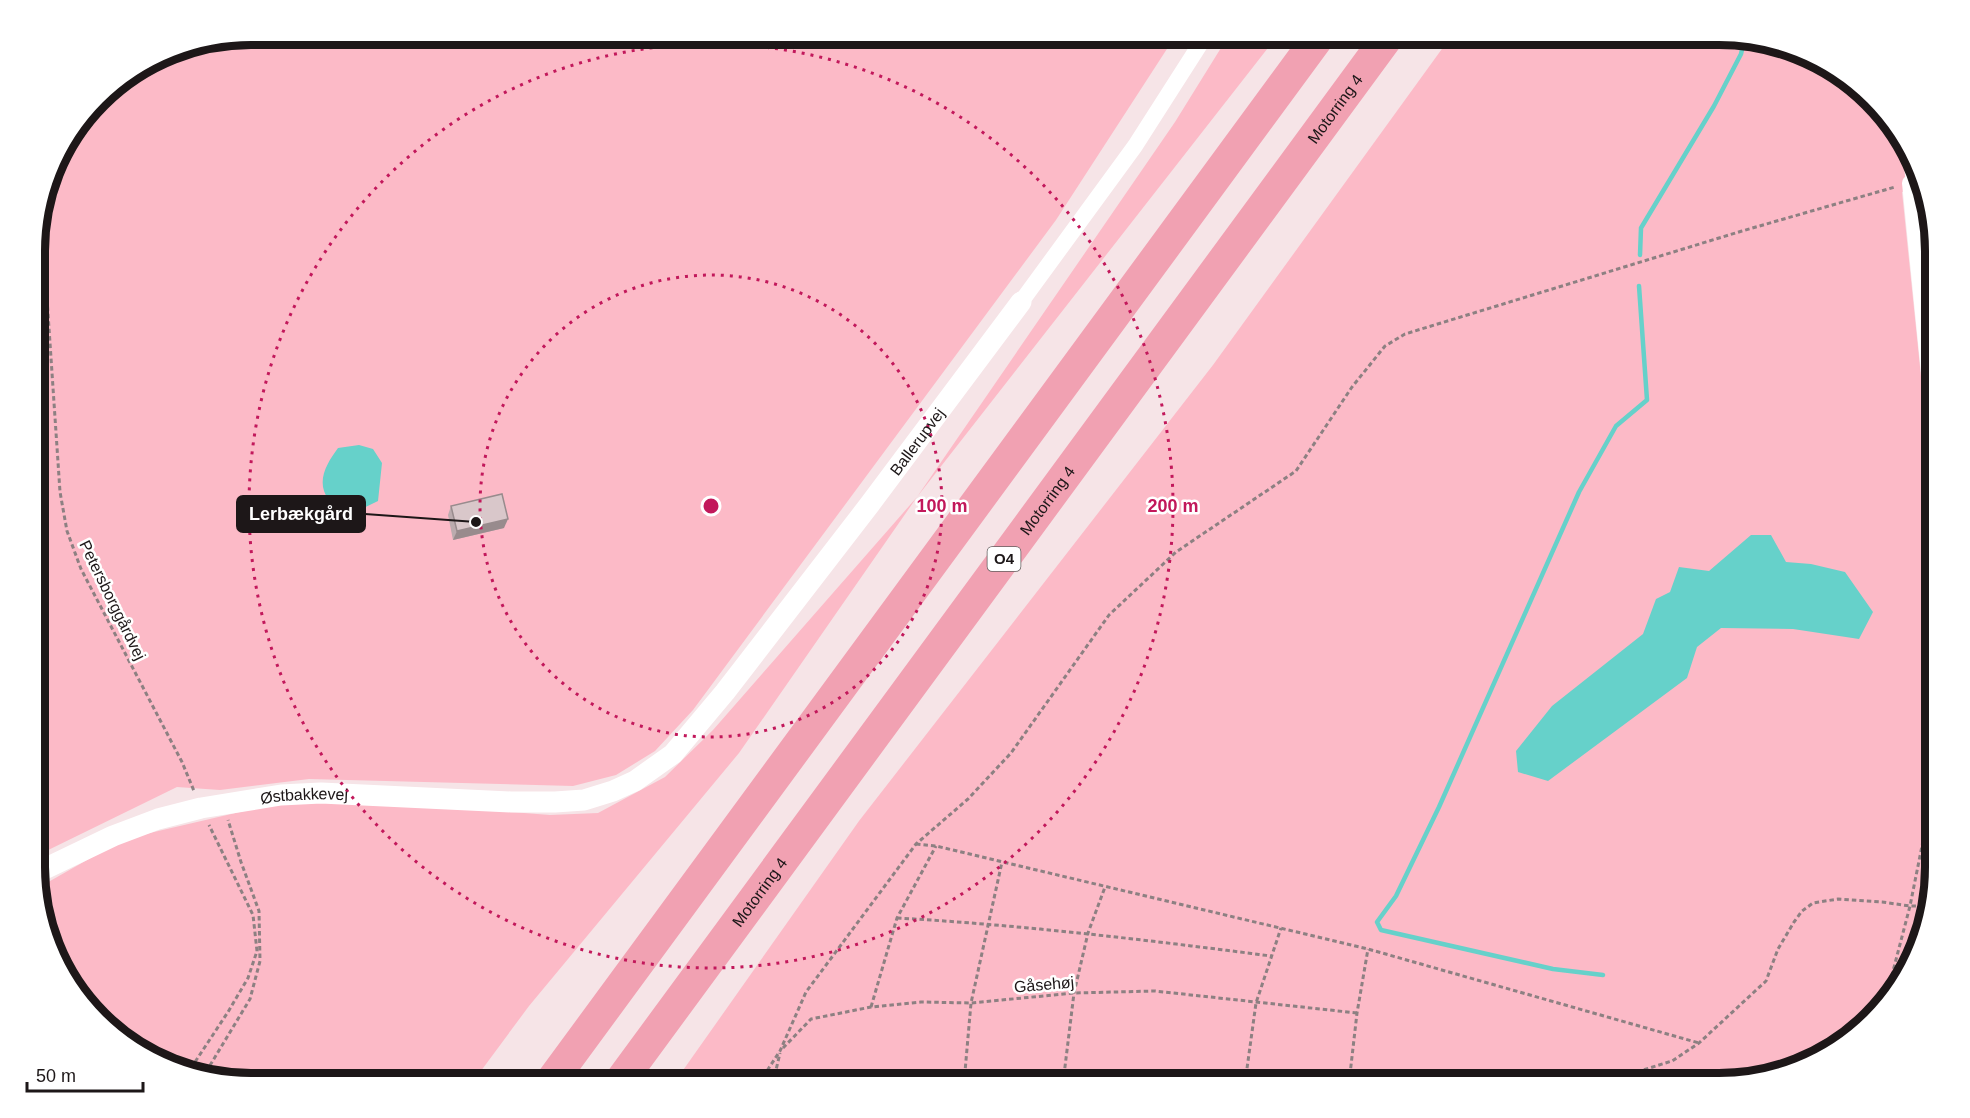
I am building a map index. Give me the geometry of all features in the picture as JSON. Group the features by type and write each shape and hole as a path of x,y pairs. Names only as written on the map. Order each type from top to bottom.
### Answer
{"highway":[{"path":"557,1073 1312,45"},
{"name":"Motorring 4","path":"626,1073 1381,45"}],"street":[{"name":"Ballerupvej","path":"584,800 635,781 673,754 725,692 1021,302 1135,146 1199,45"},
{"path":"1910,183 1925,332"},
{"name":"Østbakkevej","path":"45,869 158,819 201,808 281,795 321,793 511,802 584,800"}],"lane":[{"path":"1908,171 1910,183"}],"path":[{"path":"766,1073 780,1051 806,992 916,844 968,799 1011,753 1109,615 1176,552 1296,471 1352,387 1385,346 1405,334 1742,231 1910,183"},
{"name":"Petersborggårdvej","path":"45,280 60,492 67,531 81,570 182,762 201,808 253,915 256,951 248,978 193,1065"},
{"path":"208,1068 250,999 260,961 259,910 241,862 224,804"},
{"path":"1891,981 1910,906 1925,835"},
{"path":"916,844 936,846 1368,949 1699,1043"},
{"path":"871,1007 897,918 936,846"},
{"path":"965,1073 971,1003 1002,862"},
{"path":"1064,1073 1074,993 1088,933 1105,886"},
{"path":"1632,1073 1672,1060 1699,1043 1766,981 1778,949 1794,922 1802,911 1813,903 1838,899 1921,906"},
{"path":"897,918 989,923 1088,933 1271,956"},
{"path":"1246,1073 1256,1003 1281,928"},
{"path":"1350,1073 1368,949"},
{"name":"Gåsehøj","path":"780,1051 811,1019 871,1007 921,1002 971,1003 1074,993 1155,991 1357,1013"},
{"path":"775,1073 780,1051"}],"shaded area":[{"path":"237,45 1170,45 1056,220 693,710 655,751 616,775 573,786 309,779 220,790 177,787 45,852 45,251 47,224 56,185 80,136 115,96 136,80 160,66 185,56"},
{"path":"1223,45 1270,45 917,497 1175,122"},
{"path":"1445,45 1719,45 1746,47 1773,52 1798,61 1845,87 1865,105 1883,125 1897,148 1915,188 1902,192 1925,415 1925,734 1923,762 1925,881 1921,908 1904,958 1883,993 1865,1013 1845,1031 1810,1052 1760,1069 1733,1073 681,1073 859,821 1213,365"},
{"path":"917,497 739,753 529,1006 479,1073 251,1073 197,1066 148,1045 125,1031 105,1013 80,982 66,958 56,933 49,908 46,883 124,839 283,802 366,801 550,815 598,813 665,777 713,730"}],"water":[{"path":"359,445 373,449 382,463 378,501 347,516 329,500 325,493 324,473 338,448"},
{"path":"1751,535 1771,535 1786,562 1811,564 1845,572 1873,612 1859,639 1793,629 1721,628 1697,647 1687,678 1548,781 1518,772 1516,751 1552,706 1643,634 1656,599 1670,592 1679,567 1709,571"}],"building":[{"path":"502,494 508,519 457,531 451,506"}],"waterway":[{"path":"1640,255 1641,228 1714,106 1743,47"},
{"path":"1603,975 1553,969 1381,930 1377,922 1396,896 1439,807 1579,492 1616,426 1647,400 1639,286"}],"place":[{"name":"Lerbækgård","path":"476,522"}]}
